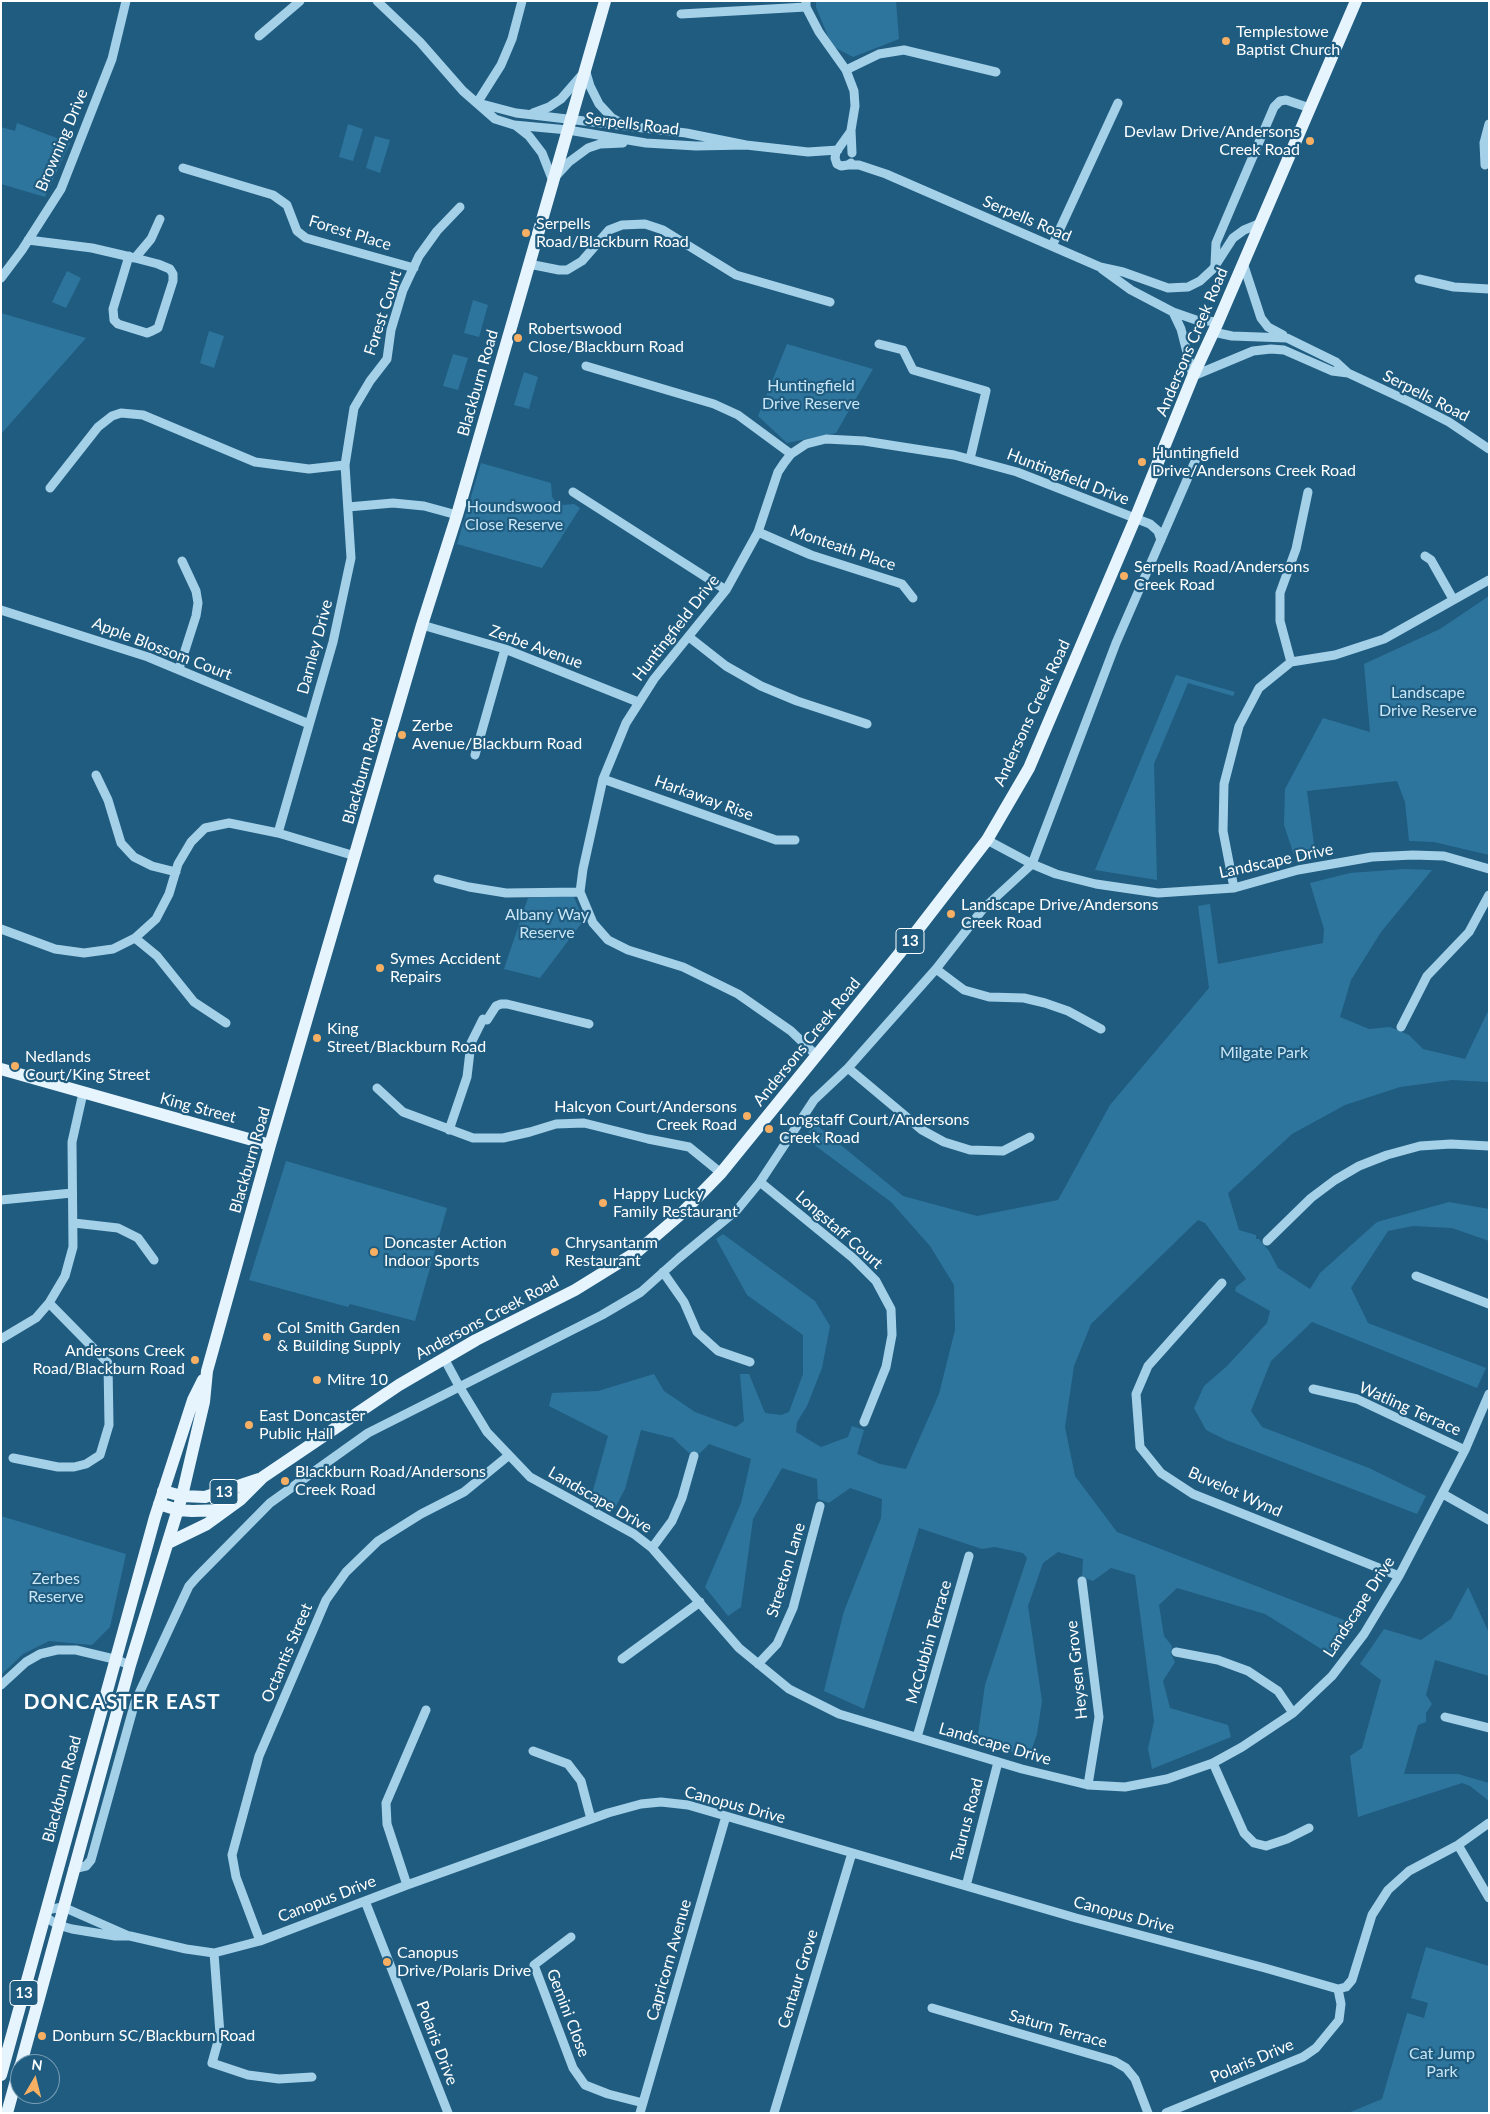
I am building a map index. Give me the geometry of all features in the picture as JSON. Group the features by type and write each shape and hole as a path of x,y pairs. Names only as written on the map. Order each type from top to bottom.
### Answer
{"main road":[{"name":"Blackburn Road","path":"23,2054 130,1666 182,1496 204,1402 208,1371 270,1146 422,625 457,516 604,1"},
{"name":"Andersons Creek Road","path":"226,1510 240,1500 264,1477 400,1385 444,1358 575,1290 638,1252 681,1214 721,1173 899,954 987,840 1029,768 1135,519 1193,376 1216,327 1356,1"},
{"name":"King Street","path":"1,1069 270,1146"},
{"name":"Blackburn Road","path":"1,2076 114,1659 155,1517 193,1400 208,1371"},
{"name":"Andersons Creek Road","path":"163,1491 182,1496 205,1497 216,1495 264,1477"},
{"path":"159,1504 178,1510 226,1510"},
{"name":"13","path":"168,1543 207,1524 226,1510"},
{"path":"24,1993 40,1996"}],"street":[{"name":"Browning Drive","path":"1,278 61,188 112,59 126,1"},
{"path":"259,36 300,1"},
{"path":"477,103 501,65 512,39 522,1"},
{"name":"Serpells Road","path":"380,2 420,42 463,91 492,118 514,125 627,126 698,135 746,145 808,152 830,158 836,162"},
{"path":"681,14 806,4 831,52 846,70 855,101 851,130 852,161 848,165 841,166 836,162 835,156 851,130"},
{"path":"846,70 879,54 904,50 996,72"},
{"name":"Serpells Road","path":"585,69 590,86 599,104 612,118 627,126"},
{"name":"Blackburn Road","path":"528,114 549,107 561,99 574,86 585,69"},
{"path":"1214,267 1216,243 1274,106 1280,101 1286,100 1310,108"},
{"name":"Serpells Road","path":"477,103 508,112 528,114 646,143 701,147 746,145"},
{"path":"1052,246 1118,103"},
{"path":"1485,165 1484,143 1489,124"},
{"name":"Serpells Road","path":"514,125 529,136 542,153 553,182"},
{"name":"Blackburn Road","path":"553,182 569,162 590,147 612,143 646,143"},
{"path":"838,150 847,148 852,154"},
{"name":"Serpells Road","path":"808,152 838,150"},
{"name":"Serpells Road","path":"852,154 886,174"},
{"name":"Serpells Road","path":"848,165 859,165 886,174 1100,267 1124,272 1158,286 1173,289 1195,284 1214,267 1235,236 1261,223"},
{"name":"Forest Place","path":"183,168 273,194 287,205 297,231 306,238 414,268"},
{"name":"Forest Court","path":"345,465 354,408 370,381 387,359 391,330 403,290 419,256 437,231 460,207"},
{"path":"28,240 92,248 132,257 170,269 173,274 173,281 158,328 147,333 118,324 114,320 113,314 132,257 151,239 160,219"},
{"path":"529,264 555,270 567,270 582,261 609,230 622,225 645,224 663,230 736,275 830,302"},
{"name":"Serpells Road","path":"1243,262 1263,320 1270,328 1336,362 1348,374"},
{"name":"Serpells Road","path":"1100,267 1131,290 1173,312 1216,327 1232,336 1281,337 1294,341"},
{"path":"1419,279 1454,286 1489,289"},
{"path":"1173,312 1181,329 1193,376"},
{"path":"879,344 903,350 912,370 986,391 970,459"},
{"path":"1301,356 1305,346"},
{"name":"Serpells Road","path":"1193,376 1257,350 1279,349 1301,356 1332,370 1348,374 1432,413 1489,449"},
{"path":"586,366 714,404 738,415 790,454"},
{"path":"50,488 98,427 112,416 121,413 143,416 220,450 255,462 309,468 345,465"},
{"name":"Huntingfield Drive","path":"580,892 583,869 603,779 626,723 638,702 726,590 758,532 778,472 790,454 806,444 816,441 840,439 864,441 970,459 1017,472 1154,527 1158,531 1161,540"},
{"path":"73,1870 86,1866 91,1860 135,1702 189,1586 270,1503 368,1433 602,1315 641,1292 737,1210 760,1182 814,1100 848,1068 936,969 983,910 1032,864 1116,643 1196,459"},
{"name":"Darnley Drive","path":"278,833 333,642 351,558 345,465"},
{"path":"573,492 726,590"},
{"path":"1291,662 1280,621 1280,593 1296,549 1308,492"},
{"path":"348,507 393,503 424,506 457,516"},
{"name":"Monteath Place","path":"758,532 811,555 902,584 913,598"},
{"path":"1425,556 1431,560 1453,599"},
{"path":"179,669 196,616 198,603 196,591 182,561"},
{"path":"1234,888 1223,831 1224,784 1239,726 1259,688 1291,662 1335,655 1384,639 1489,580"},
{"name":"Apple Blossom Court","path":"1,610 118,646 179,669 309,724"},
{"name":"Zerbe Avenue","path":"422,625 505,649 638,702"},
{"path":"689,637 726,666 761,686 796,701 867,724"},
{"path":"475,754 505,649"},
{"path":"96,775 108,800 121,843 134,857 152,866 176,872"},
{"name":"Harkaway Rise","path":"603,779 776,840 796,840"},
{"path":"1,929 55,949 84,953 113,950 135,938 156,919 169,894 178,864 190,842 206,828 229,823 278,833 355,856"},
{"name":"Landscape Drive","path":"987,840 1032,864 1056,874 1096,884 1158,893 1234,888 1298,870 1372,857 1444,856 1489,870"},
{"path":"438,879 506,894 580,892 593,923 608,940 628,950 683,967 738,994 791,1031 816,1056"},
{"path":"1401,1027 1426,976 1469,932 1489,895"},
{"path":"135,938 157,956 194,1002 226,1024"},
{"path":"936,969 964,990 988,997 1024,998 1045,1003 1068,1010 1101,1029"},
{"path":"449,1130 468,1076 471,1044 483,1019 487,1020 490,1017 496,1006 507,1004 589,1024"},
{"path":"848,1068 922,1130 944,1142 970,1150 1003,1151 1030,1137"},
{"path":"377,1088 403,1112 473,1138 503,1138 556,1124 584,1123 689,1147 721,1173"},
{"path":"1,1339 36,1318 49,1303 65,1276 73,1247 72,1142 83,1093"},
{"path":"1267,1241 1311,1198 1335,1180 1359,1166 1387,1154 1420,1146 1451,1144 1489,1146"},
{"name":"Longstaff Court","path":"760,1182 853,1258 876,1281 891,1309 892,1335 886,1367 864,1422"},
{"path":"1,1200 72,1193"},
{"path":"74,1223 118,1228 138,1238 154,1260"},
{"path":"663,1272 684,1302 697,1332 718,1351 750,1362"},
{"path":"1416,1276 1489,1304"},
{"name":"Buvelot Wynd","path":"1222,1283 1148,1366 1136,1394 1140,1447 1161,1473 1193,1494 1399,1576"},
{"path":"13,1458 58,1467 74,1467 86,1464 100,1455 109,1425 108,1364 49,1303"},
{"name":"Landscape Drive","path":"444,1358 487,1432 508,1456 530,1477 634,1534 652,1548 700,1602 716,1624 739,1648 789,1689 839,1714 998,1762 1088,1785 1126,1786 1142,1784 1167,1779 1213,1763 1242,1747 1293,1713 1332,1676 1364,1634 1399,1576 1465,1450 1489,1394"},
{"name":"Watling Terrace","path":"1313,1389 1357,1399 1465,1450"},
{"name":"Octantis Street","path":"260,1941 236,1877 232,1855 259,1756 326,1600 346,1572 378,1541 421,1514 464,1492 508,1456"},
{"path":"652,1548 672,1521 682,1498 694,1456"},
{"path":"1443,1494 1489,1520"},
{"name":"Streeton Lane","path":"758,1664 777,1644 793,1608 820,1506"},
{"name":"McCubbin Terrace","path":"917,1737 969,1556"},
{"name":"Heysen Grove","path":"1082,1581 1098,1717 1088,1785"},
{"path":"622,1659 700,1602"},
{"path":"1,1685 16,1669 40,1654 57,1650 76,1650 114,1659 130,1666"},
{"path":"1176,1652 1218,1660 1248,1670 1278,1691 1293,1713"},
{"path":"407,1885 387,1824 386,1802 426,1710"},
{"path":"1445,1716 1489,1728"},
{"path":"533,1751 568,1764 581,1782 590,1820"},
{"name":"Taurus Road","path":"966,1886 998,1762"},
{"path":"1213,1763 1244,1833 1254,1843 1266,1846 1287,1839 1309,1828"},
{"name":"Canopus Drive","path":"63,1907 130,1936 186,1949 214,1952 260,1941 407,1885 590,1820 641,1804 661,1802 688,1805 1076,1918 1338,1989"},
{"name":"Capricorn Avenue","path":"640,2113 726,1816"},
{"path":"1338,1989 1346,1987 1352,1980 1372,1916 1388,1890 1409,1871 1458,1845 1489,1822"},
{"path":"1458,1845 1489,1898"},
{"name":"Centaur Grove","path":"774,2113 852,1853"},
{"name":"Polaris Drive","path":"365,1901 448,2113"},
{"path":"45,1913 63,1907"},
{"name":"Canopus Drive","path":"45,1913 58,1925 114,1936 130,1936"},
{"name":"Gemini Close","path":"571,1937 534,1965 573,2068 585,2085 608,2094 643,2103"},
{"path":"214,1952 220,2034 212,2063 256,2076 279,2079 312,2077"},
{"name":"Polaris Drive","path":"1166,2113 1303,2057 1316,2048 1339,2020 1341,2004 1338,1989"},
{"name":"Saturn Terrace","path":"932,2008 1114,2061 1126,2068 1135,2079 1148,2113"}],"green space":[{"path":"816,1 896,1 899,39 853,57 832,46 816,7"},
{"path":"17,123 70,143 45,197 1,184 1,127 15,131"},
{"path":"348,124 363,129 353,161 339,157"},
{"path":"375,136 390,140 380,173 366,168"},
{"path":"67,271 81,278 66,308 52,302"},
{"path":"473,300 488,305 479,337 464,333"},
{"path":"1,313 86,338 1,434"},
{"path":"209,331 224,336 214,368 200,363"},
{"name":"Huntingfield Drive Reserve","path":"787,344 873,369 836,433 787,443 758,416"},
{"path":"453,354 468,358 458,390 443,386"},
{"path":"524,372 538,377 529,409 514,405"},
{"name":"Houndswood Close Reserve","path":"481,463 551,483 552,497 556,502 563,505 574,504 580,508 542,568 457,544"},
{"name":"Landscape Drive Reserve","path":"1489,596 1489,855 1434,842 1409,841 1405,802 1397,781 1307,791 1315,852 1294,855 1284,825 1285,789 1323,718 1370,732 1364,664 1440,629"},
{"path":"1176,675 1235,692 1233,696 1188,683 1154,764 1157,880 1095,870"},
{"name":"Milgate Park","path":"1404,869 1432,870 1381,932 1351,980 1340,1017 1369,1029 1390,1027 1409,1035 1423,1049 1465,1059 1489,1009 1489,1082 1452,1080 1400,1087 1345,1105 1292,1134 1228,1193 1239,1230 1256,1235 1256,1239 1259,1239 1269,1251 1278,1268 1310,1289 1320,1273 1377,1222 1449,1202 1489,1209 1489,1241 1452,1228 1413,1226 1388,1231 1351,1288 1368,1323 1486,1368 1477,1388 1312,1322 1271,1361 1251,1411 1262,1427 1369,1468 1426,1496 1417,1514 1226,1440 1206,1430 1194,1408 1204,1386 1226,1367 1267,1323 1270,1311 1235,1291 1236,1287 1246,1279 1205,1223 1198,1220 1091,1324 1074,1366 1065,1427 1075,1476 1117,1532 1354,1624 1331,1655 1265,1614 1177,1588 1159,1605 1164,1636 1172,1646 1171,1654 1175,1662 1163,1681 1170,1708 1228,1725 1231,1737 1152,1769 1148,1749 1154,1721 1135,1575 1111,1568 1093,1581 1082,1577 1083,1559 1058,1552 1043,1563 1028,1606 1042,1701 1037,1734 1029,1757 977,1741 985,1685 1027,1558 1023,1553 995,1547 982,1549 919,1528 864,1709 824,1691 844,1611 881,1518 882,1499 850,1488 829,1503 818,1499 817,1479 782,1468 753,1519 741,1607 728,1616 705,1587 741,1503 751,1459 709,1444 699,1454 689,1453 673,1438 641,1430 625,1489 615,1508 592,1494 608,1436 549,1406 552,1393 598,1391 654,1374 664,1391 695,1412 736,1427 744,1421 740,1374 749,1374 765,1413 781,1415 789,1412 803,1374 803,1335 747,1295 716,1239 723,1234 815,1301 830,1326 822,1368 807,1406 797,1422 796,1432 821,1447 848,1437 852,1426 864,1430 857,1454 880,1464 906,1469 939,1394 955,1330 954,1285 930,1246 891,1202 805,1138 814,1123 903,1196 977,1216 1058,1200 1110,1105 1209,988 1198,906 1210,904 1218,964 1323,943 1324,929 1310,883 1350,873"},
{"name":"Albany Way Reserve","path":"573,895 584,920 540,978 504,969 528,898"},
{"path":"286,1161 447,1208 415,1321 350,1304 348,1307 249,1280"},
{"name":"Zerbes Reserve","path":"1,1516 126,1554 110,1627 92,1645 49,1641 23,1654 1,1675"},
{"path":"1468,1587 1489,1633 1489,1676 1435,1660 1426,1695 1432,1704 1426,1713 1426,1722 1418,1725 1404,1774 1458,1774 1489,1783 1489,1801 1470,1786 1462,1783 1358,1817 1350,1756 1362,1748 1381,1680 1360,1664 1384,1629 1421,1640 1451,1619"},
{"name":"Cat Jump Park","path":"1426,1947 1489,1966 1489,2113 1348,2113 1382,2099 1407,2013 1424,2018 1428,2003 1411,1998"}],"place":[{"name":"Templestowe Baptist Church","path":"1226,41"},
{"name":"Devlaw Drive/Andersons Creek Road","path":"1310,141"},
{"name":"Serpells Road/Blackburn Road","path":"526,233"},
{"name":"Robertswood Close/Blackburn Road","path":"518,338"},
{"name":"Huntingfield Drive/Andersons Creek Road","path":"1142,462"},
{"name":"Serpells Road/Andersons Creek Road","path":"1124,576"},
{"name":"Zerbe Avenue/Blackburn Road","path":"402,735"},
{"name":"Landscape Drive/Andersons Creek Road","path":"951,914"},
{"name":"Symes Accident Repairs","path":"380,968"},
{"name":"King Street/Blackburn Road","path":"317,1038"},
{"name":"Nedlands Court/King Street","path":"15,1066"},
{"name":"Halcyon Court/Andersons Creek Road","path":"747,1116"},
{"name":"Longstaff Court/Andersons Creek Road","path":"769,1129"},
{"name":"Happy Lucky Family Restaurant","path":"603,1203"},
{"name":"Doncaster Action Indoor Sports","path":"374,1252"},
{"name":"Chrysantanm Restaurant","path":"555,1252"},
{"name":"Col Smith Garden & Building Supply","path":"267,1337"},
{"name":"Andersons Creek Road/Blackburn Road","path":"195,1360"},
{"name":"Mitre 10","path":"317,1380"},
{"name":"East Doncaster Public Hall","path":"249,1425"},
{"name":"Blackburn Road/Andersons Creek Road","path":"285,1481"},
{"name":"Canopus Drive/Polaris Drive","path":"387,1962"},
{"name":"Donburn SC/Blackburn Road","path":"42,2036"}],"district":[{"name":"DONCASTER EAST","path":"122,1702"}]}
